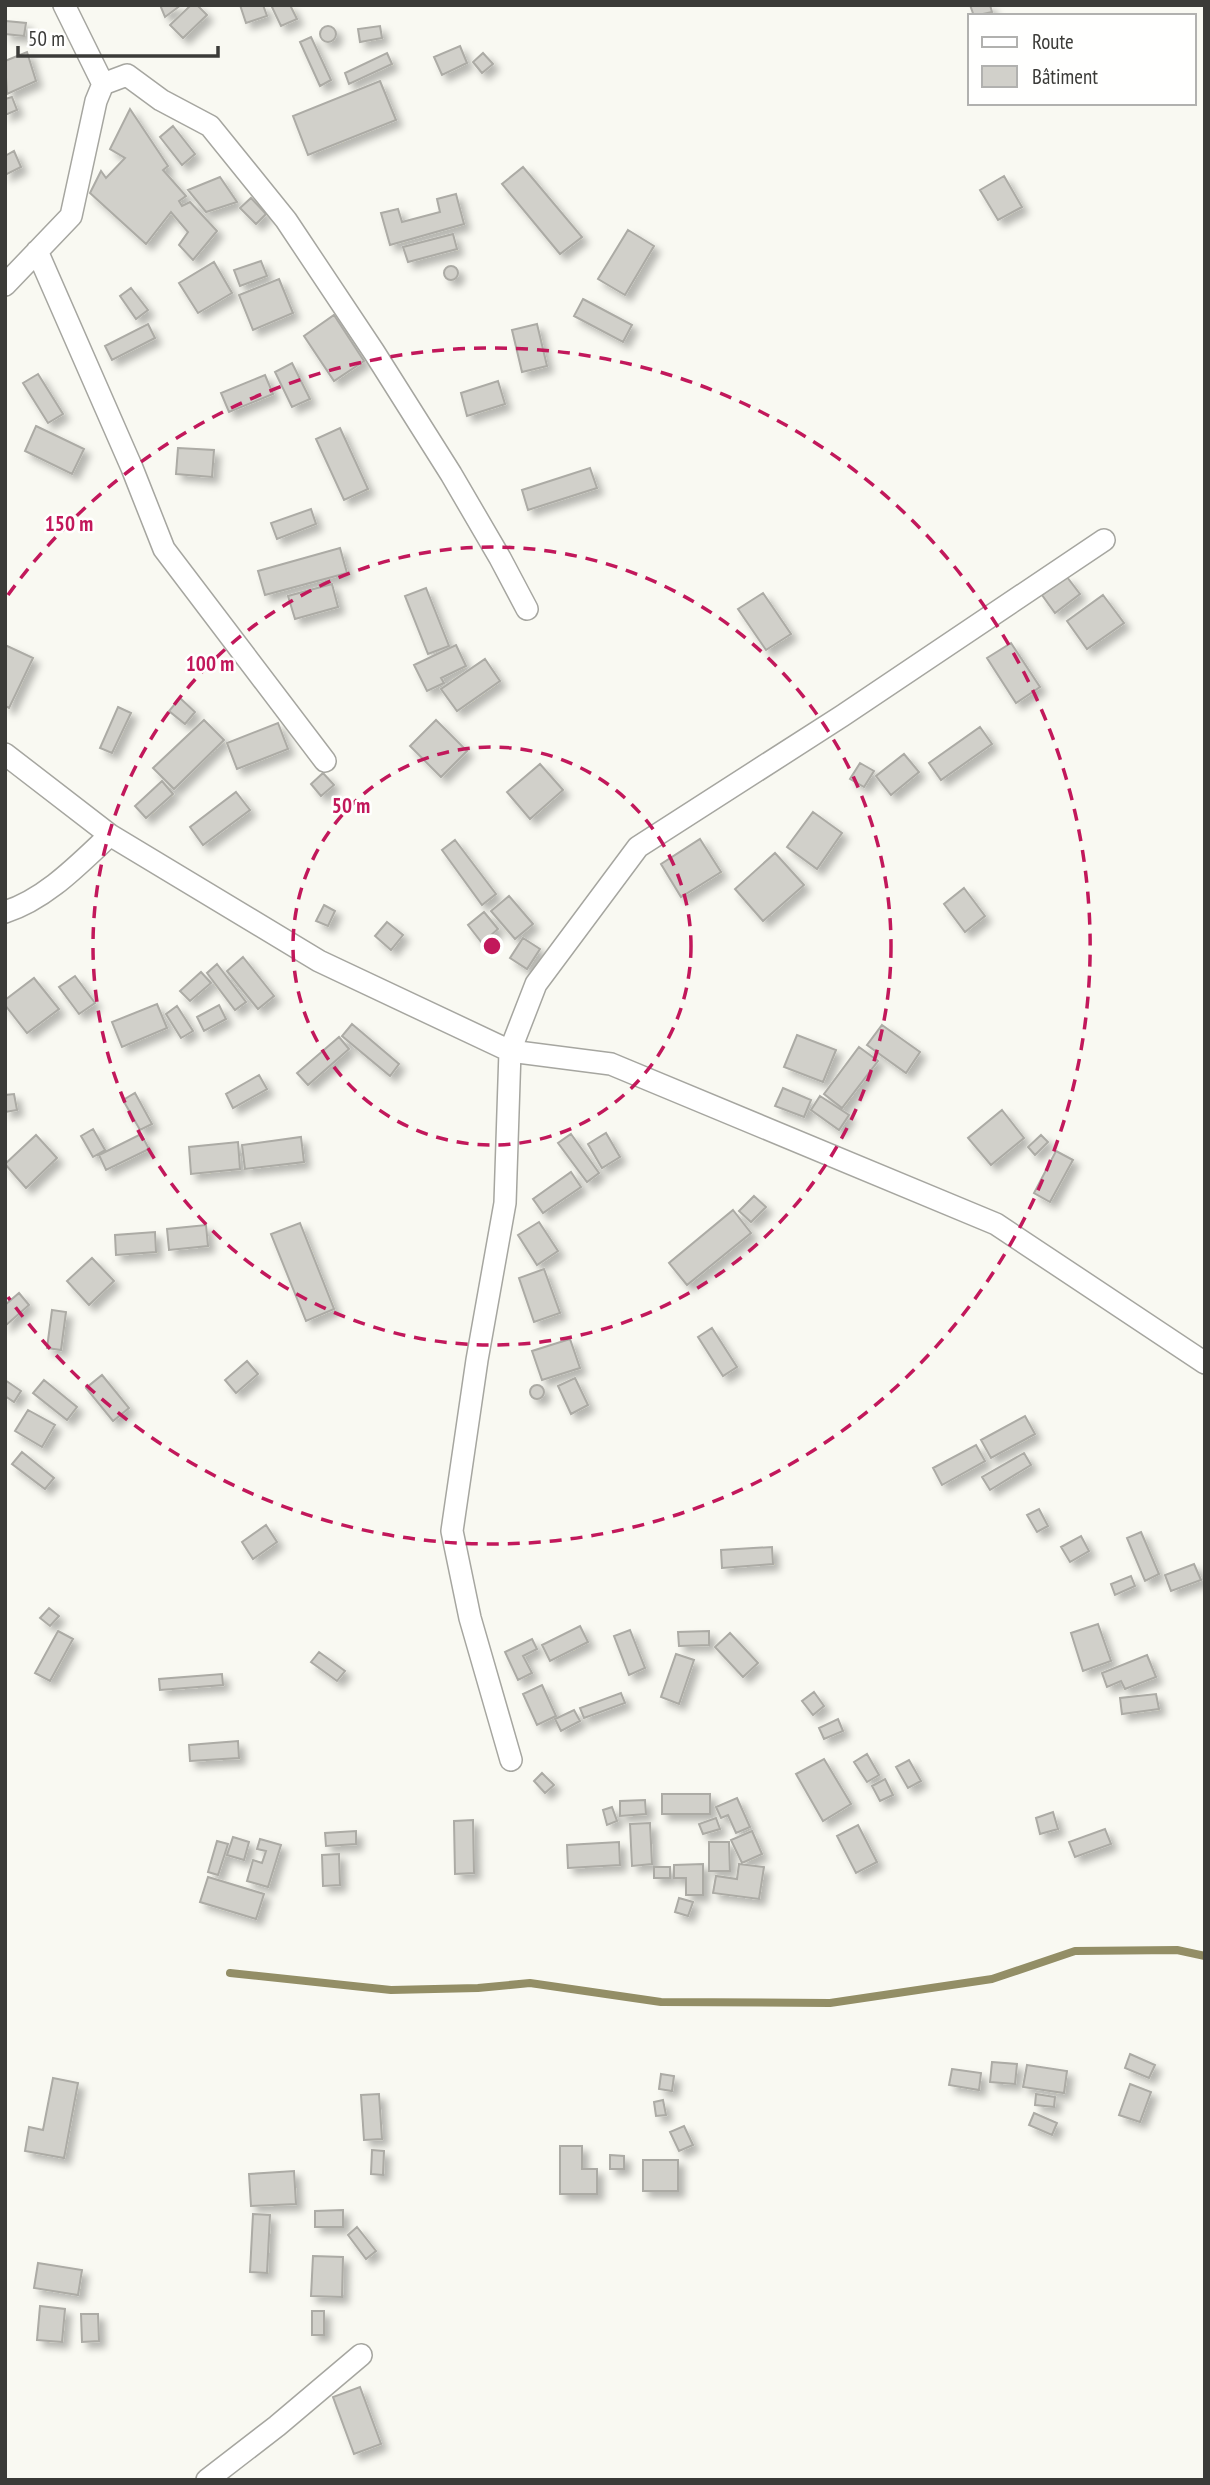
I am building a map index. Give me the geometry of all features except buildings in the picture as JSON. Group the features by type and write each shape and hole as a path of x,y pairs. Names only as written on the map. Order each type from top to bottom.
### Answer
{"street":[{"path":"64,5 103,84"},
{"path":"5,285 71,216 96,101 103,84 127,75 161,100 210,126 286,220 374,352 451,474 527,609"},
{"path":"37,251 132,468 164,549 325,761"},
{"path":"511,1760 470,1618 452,1531 475,1374 505,1203 510,1051 536,984 638,847 842,716 1104,540"},
{"path":"5,754 110,835 319,961 510,1051 611,1065 996,1224 1205,1363"},
{"path":"5,912 22,907 70,873 110,835"},
{"path":"206,2480 277,2426 361,2355"}],"waterway":[{"path":"230,1973 391,1990 478,1988 530,1983 661,2002 830,2003 992,1979 1075,1951 1177,1950 1205,1956"}]}
